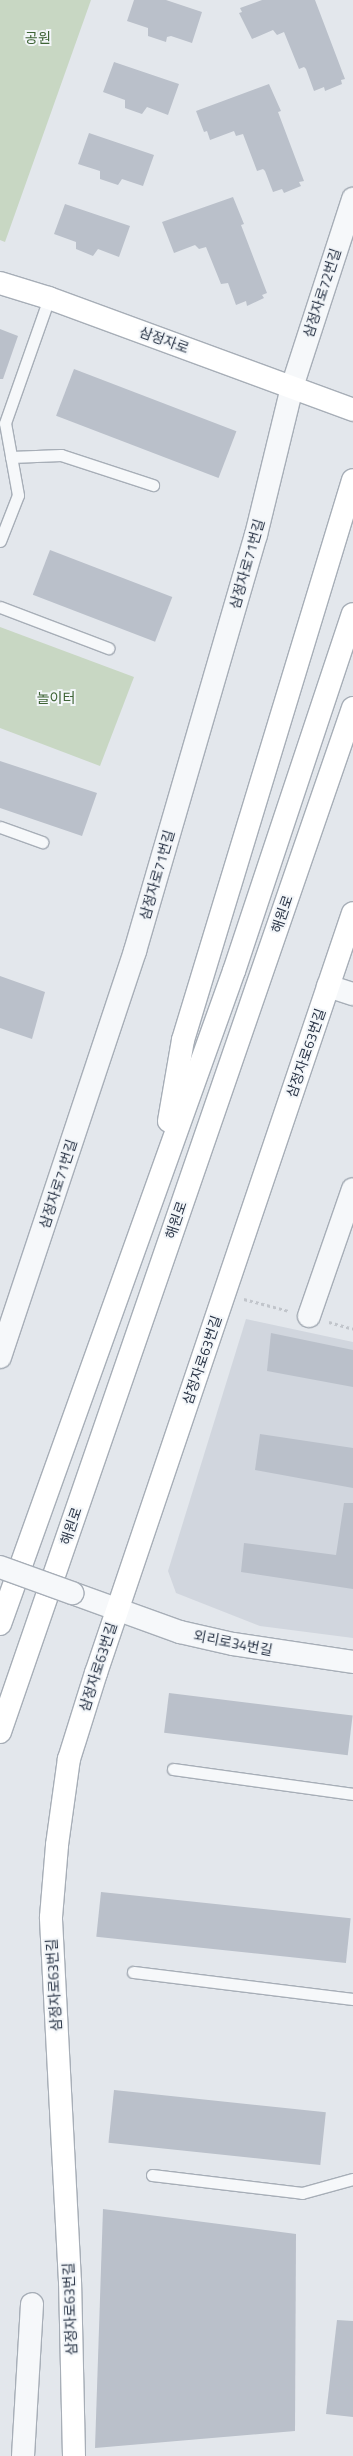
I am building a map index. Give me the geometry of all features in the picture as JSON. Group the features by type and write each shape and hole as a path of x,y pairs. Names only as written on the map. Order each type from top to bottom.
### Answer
{"main road":[{"name":"삼정자로","path":"0,283 49,298 353,410"},
{"path":"159,1180 183,1040 353,480"},
{"name":"해원로","path":"0,1624 234,971 353,614"},
{"name":"해원로","path":"0,1732 353,708"},
{"name":"삼정자로63번길","path":"74,2456 70,2282 51,1917 56,1845 69,1759 117,1609 353,913"}],"street":[{"name":"삼정자로72번길","path":"292,387 353,199"},
{"name":"삼정자로71번길","path":"0,1357 135,951 256,535 292,387"},
{"path":"328,986 353,994"},
{"path":"309,1316 343,1246 353,1189"},
{"name":"외리로34번길","path":"0,1567 180,1632 233,1644 353,1662"},
{"path":"23,2456 32,2304"}],"lane":[{"path":"0,541 18,495 11,457 2,423 49,298"},
{"path":"11,457 61,455 153,485"},
{"path":"0,607 108,648"},
{"path":"0,827 42,842"},
{"path":"173,1769 353,1794"},
{"path":"133,1972 353,1999"},
{"path":"152,2175 302,2193 353,2179"}],"shaded area":[{"path":"246,1319 353,1342 353,1638 260,1626 176,1593 168,1571"}],"green space":[{"name":"공원","path":"0,0 91,0 5,242 0,240"},
{"name":"놀이터","path":"0,627 134,677 100,766 0,728"}],"building":[{"path":"134,0 166,0 202,12 192,43 171,36 167,37 166,42 148,36 148,28 127,21"},
{"path":"262,0 315,0 345,79 341,80 342,84 325,91 324,87 314,91 306,69 304,67 299,69 284,32 277,35 273,30 252,39 239,13 242,12 240,8"},
{"path":"114,62 179,84 168,115 147,107 142,114 125,108 125,100 103,92"},
{"path":"269,84 281,111 278,112 304,181 299,182 301,186 284,193 282,189 273,192 265,171 263,169 257,171 243,134 236,136 234,131 210,140 207,131 204,132 196,111"},
{"path":"89,133 154,155 143,186 122,179 118,185 100,179 100,171 78,164"},
{"path":"233,197 244,224 241,225 267,293 262,295 264,298 247,306 246,301 236,305 228,283 221,284 206,247 199,249 195,245 174,253 162,222"},
{"path":"65,204 130,226 119,257 98,249 93,256 76,249 76,242 54,234"},
{"path":"0,329 18,336 3,379 0,379"},
{"path":"74,369 236,431 219,478 56,416"},
{"path":"50,550 172,597 155,642 33,595"},
{"path":"0,761 97,793 82,836 0,808"},
{"path":"0,976 45,992 32,1039 0,1028"},
{"path":"271,1333 353,1350 353,1387 267,1371"},
{"path":"260,1434 353,1448 353,1488 255,1470"},
{"path":"344,1503 353,1503 353,1589 241,1572 244,1543 336,1555"},
{"path":"169,1693 353,1716 348,1755 164,1733"},
{"path":"101,1892 351,1918 346,1963 96,1937"},
{"path":"114,2090 326,2112 320,2165 108,2143"},
{"path":"103,2209 296,2234 295,2431 95,2448"},
{"path":"337,2320 353,2321 353,2417 326,2414"}]}
